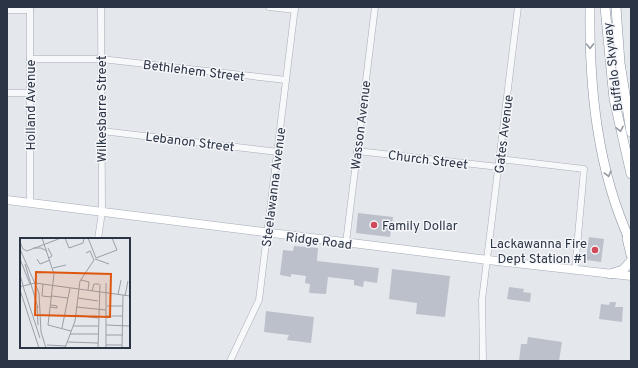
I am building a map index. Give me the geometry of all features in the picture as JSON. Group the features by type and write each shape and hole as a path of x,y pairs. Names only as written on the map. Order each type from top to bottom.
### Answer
{"highway":[{"path":"590,7 592,80 596,122 612,189 626,232 631,256"},
{"name":"Buffalo Skyway","path":"605,7 614,99 631,174"},
{"name":"Buffalo Skyway","path":"616,7 620,63 631,132"},
{"path":"626,232 631,243"},
{"path":"610,274 623,270 631,260"}],"main road":[{"name":"Ridge Road","path":"7,200 346,243 631,276"}],"street":[{"name":"Wilkesbarre Street","path":"98,238 102,212 101,7"},
{"path":"269,7 295,9"},
{"name":"Wasson Avenue","path":"346,243 375,7"},
{"name":"Gates Avenue","path":"483,361 482,300 518,7"},
{"path":"7,10 30,9"},
{"name":"Holland Avenue","path":"30,9 30,203"},
{"name":"Steelawanna Avenue","path":"230,361 259,300 295,9"},
{"name":"Bethlehem Street","path":"30,59 101,59 286,80"},
{"path":"7,93 30,93"},
{"name":"Lebanon Street","path":"102,131 278,152"},
{"name":"Church Street","path":"357,150 499,167"},
{"path":"500,159 584,169 575,270"}],"building":[{"name":"Family Dollar","path":"358,213 393,217 390,237 356,233"},
{"name":"Lackawanna Fire Dept Station #1","path":"589,237 604,239 601,262 586,260"},
{"path":"294,246 318,248 317,261 379,268 377,283 364,281 363,287 354,285 354,280 328,277 326,294 309,293 310,284 305,283 306,276 291,274 291,277 280,275 283,250 293,251"},
{"path":"392,269 450,276 445,317 416,314 417,303 389,299"},
{"path":"509,287 524,289 523,292 531,293 530,302 507,299"},
{"path":"610,302 616,302 615,307 623,307 622,322 599,319 601,304 609,305"},
{"path":"266,311 314,317 311,343 287,340 289,335 264,332"},
{"path":"528,337 562,342 559,361 519,361 521,344 527,344"}],"place":[{"name":"Family Dollar","path":"374,225"},
{"name":"Lackawanna Fire Dept Station #1","path":"595,250"}]}
